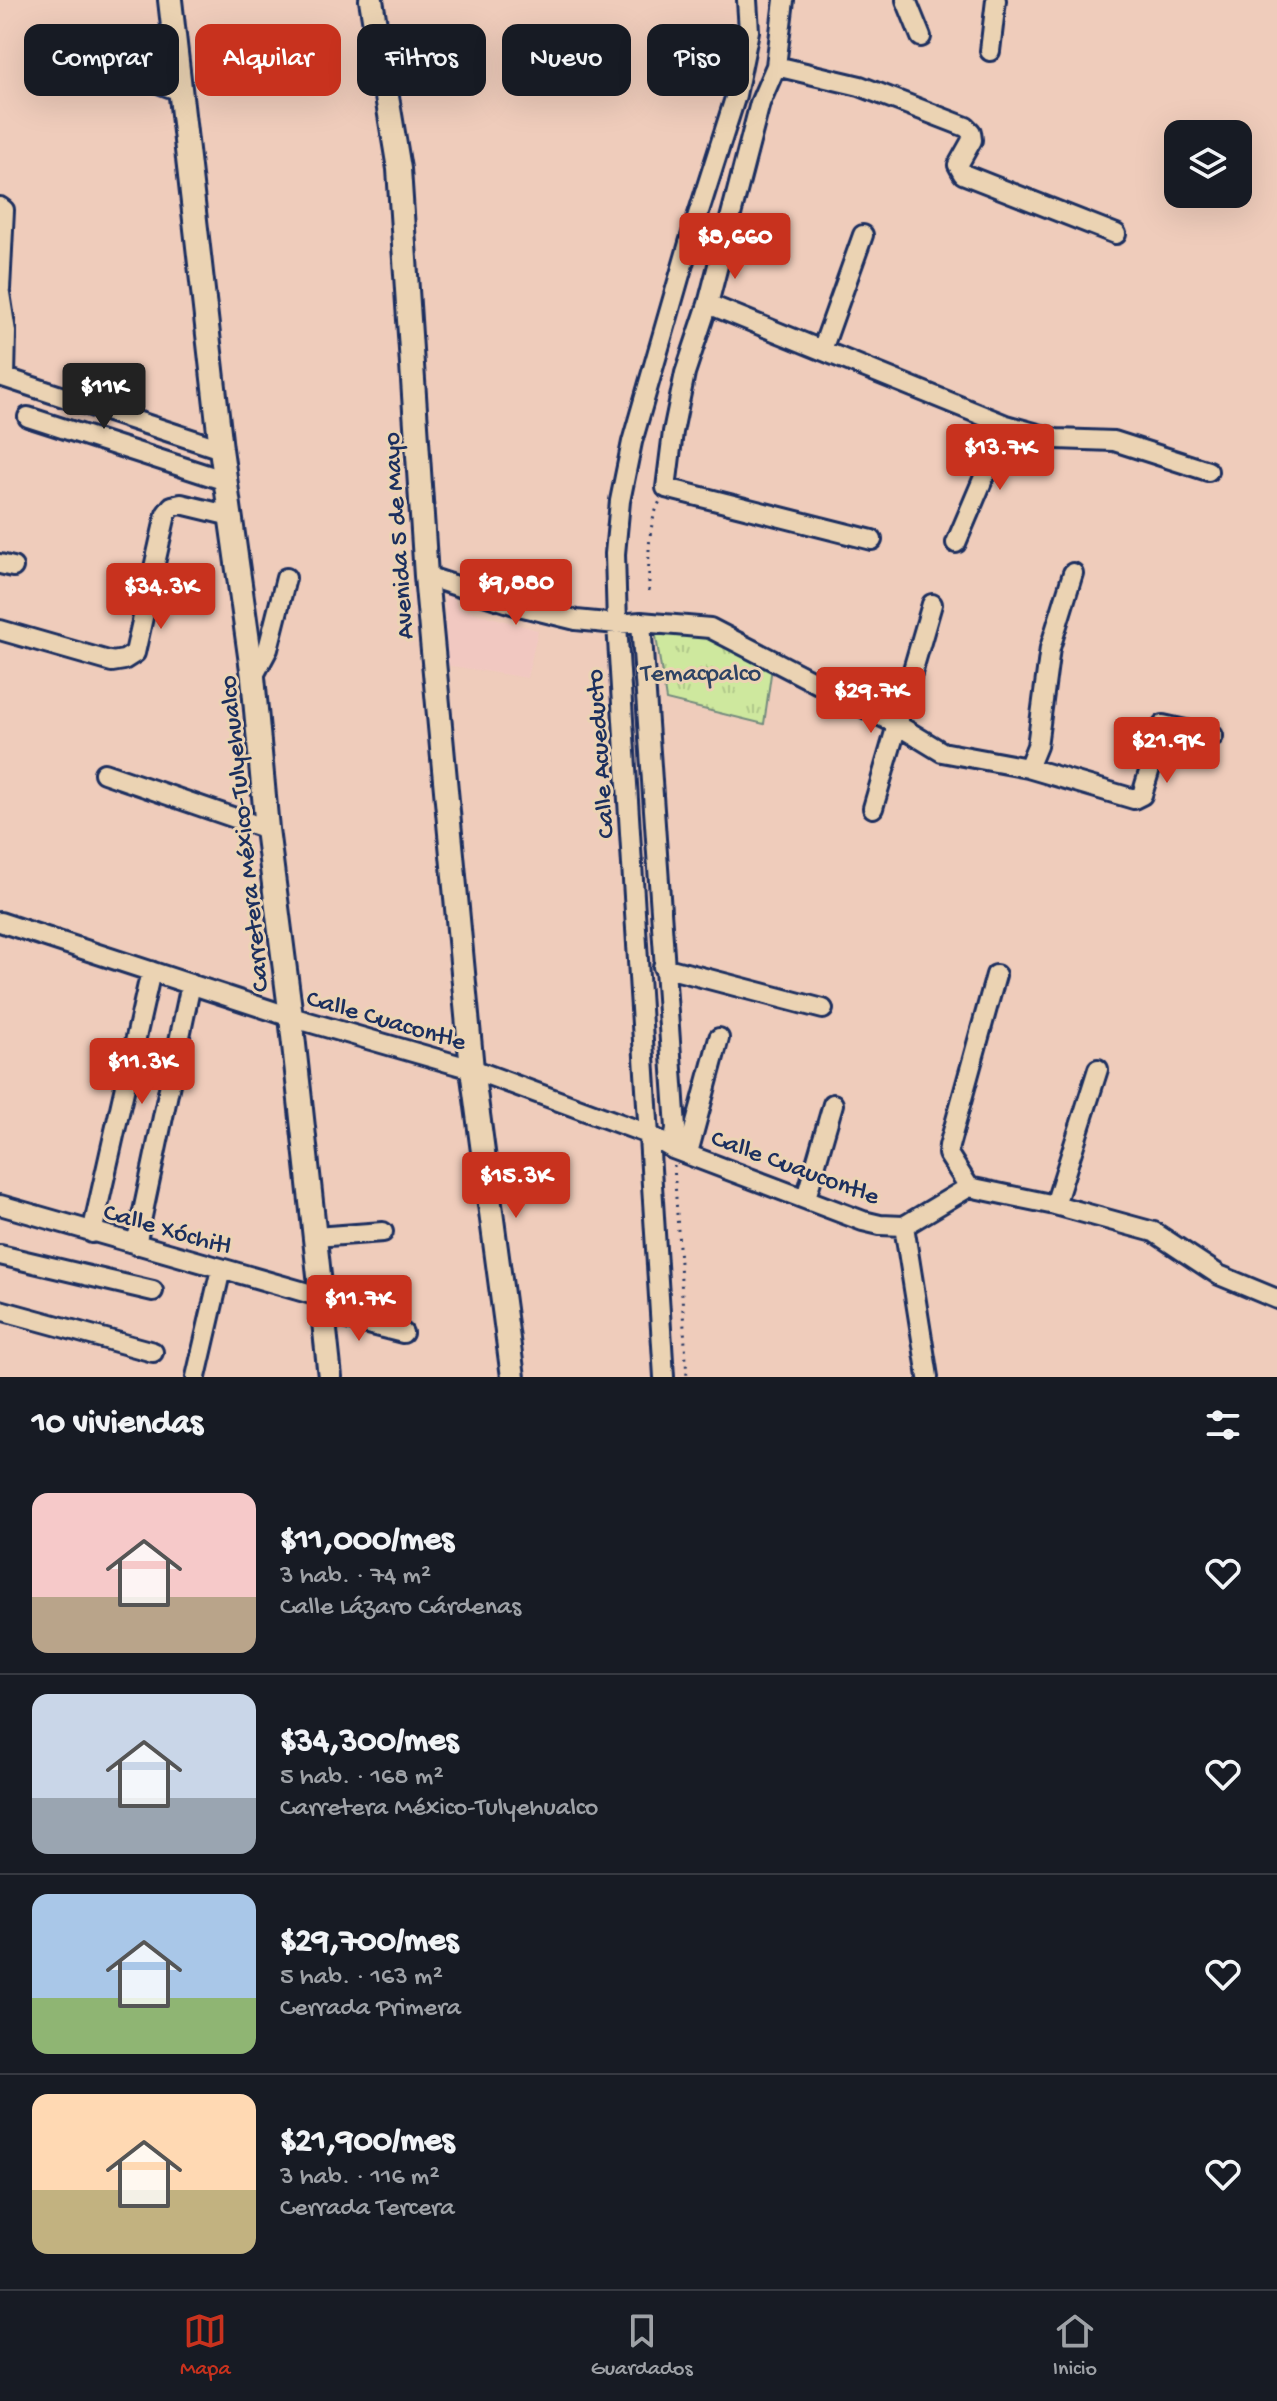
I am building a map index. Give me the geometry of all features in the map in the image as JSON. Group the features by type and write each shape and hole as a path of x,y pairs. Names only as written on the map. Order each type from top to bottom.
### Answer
{"main road":[{"name":"Carretera México-Tulyehualco","path":"170,0 221,449 253,677 267,829 330,1377"},
{"name":"Avenida 5 de Mayo","path":"371,0 399,169 426,576 472,1069 513,1377"}],"street":[{"name":"Calle Acueducto","path":"664,1377 615,554 620,501 632,442 736,95 749,31 747,0"},
{"path":"784,0 776,66 753,126 708,304 685,373 666,488 872,540"},
{"path":"906,0 921,37"},
{"path":"990,51 996,0"},
{"path":"776,66 860,86 966,127 971,132 972,140 958,165 963,174 1116,234"},
{"path":"0,207 4,210 0,291 6,332 2,377 221,449"},
{"path":"822,350 863,235"},
{"path":"708,304 1006,425 1056,439 1114,441 1208,471"},
{"path":"28,417 226,481"},
{"path":"956,543 1006,425"},
{"path":"0,630 112,662 124,660 135,653 166,514 172,506 181,504 231,516"},
{"path":"1028,768 1037,746 1050,648 1073,573"},
{"path":"426,576 576,620 710,628 896,724 942,752 1028,768 1134,799 1142,795 1160,727 1168,724 1213,736"},
{"path":"253,677 268,649 286,578"},
{"path":"873,808 932,604"},
{"name":"Calle Acueducto","path":"641,622 663,967 676,1128 681,1151"},
{"path":"104,773 267,829"},
{"name":"Calle Cuacontle","path":"0,922 291,1017 472,1069"},
{"path":"663,967 823,1009"},
{"path":"92,1233 151,971"},
{"path":"996,975 949,1146 948,1154 969,1187 1055,1205 1154,1232 1219,1275 1277,1299"},
{"path":"136,1245 191,984"},
{"path":"681,1151 719,1038"},
{"name":"Calle Cuaucontle","path":"472,1069 648,1134 681,1151 863,1221 904,1226 969,1187"},
{"path":"1055,1205 1098,1069"},
{"path":"806,1198 833,1104"},
{"name":"Calle Xóchitl","path":"0,1205 221,1269 403,1333"},
{"path":"904,1226 928,1377"},
{"path":"315,1237 383,1232"},
{"path":"0,1255 153,1291"},
{"path":"196,1377 221,1269"},
{"path":"0,1310 153,1352"}],"path":[{"path":"649,591 649,542 653,514 666,488"},
{"path":"681,1151 687,1377"}],"shaded area":[{"path":"445,595 454,595 457,608 538,630 527,678 446,665"}],"green space":[{"name":"Temacpalco","path":"655,630 708,635 772,667 764,724 666,700"}]}
